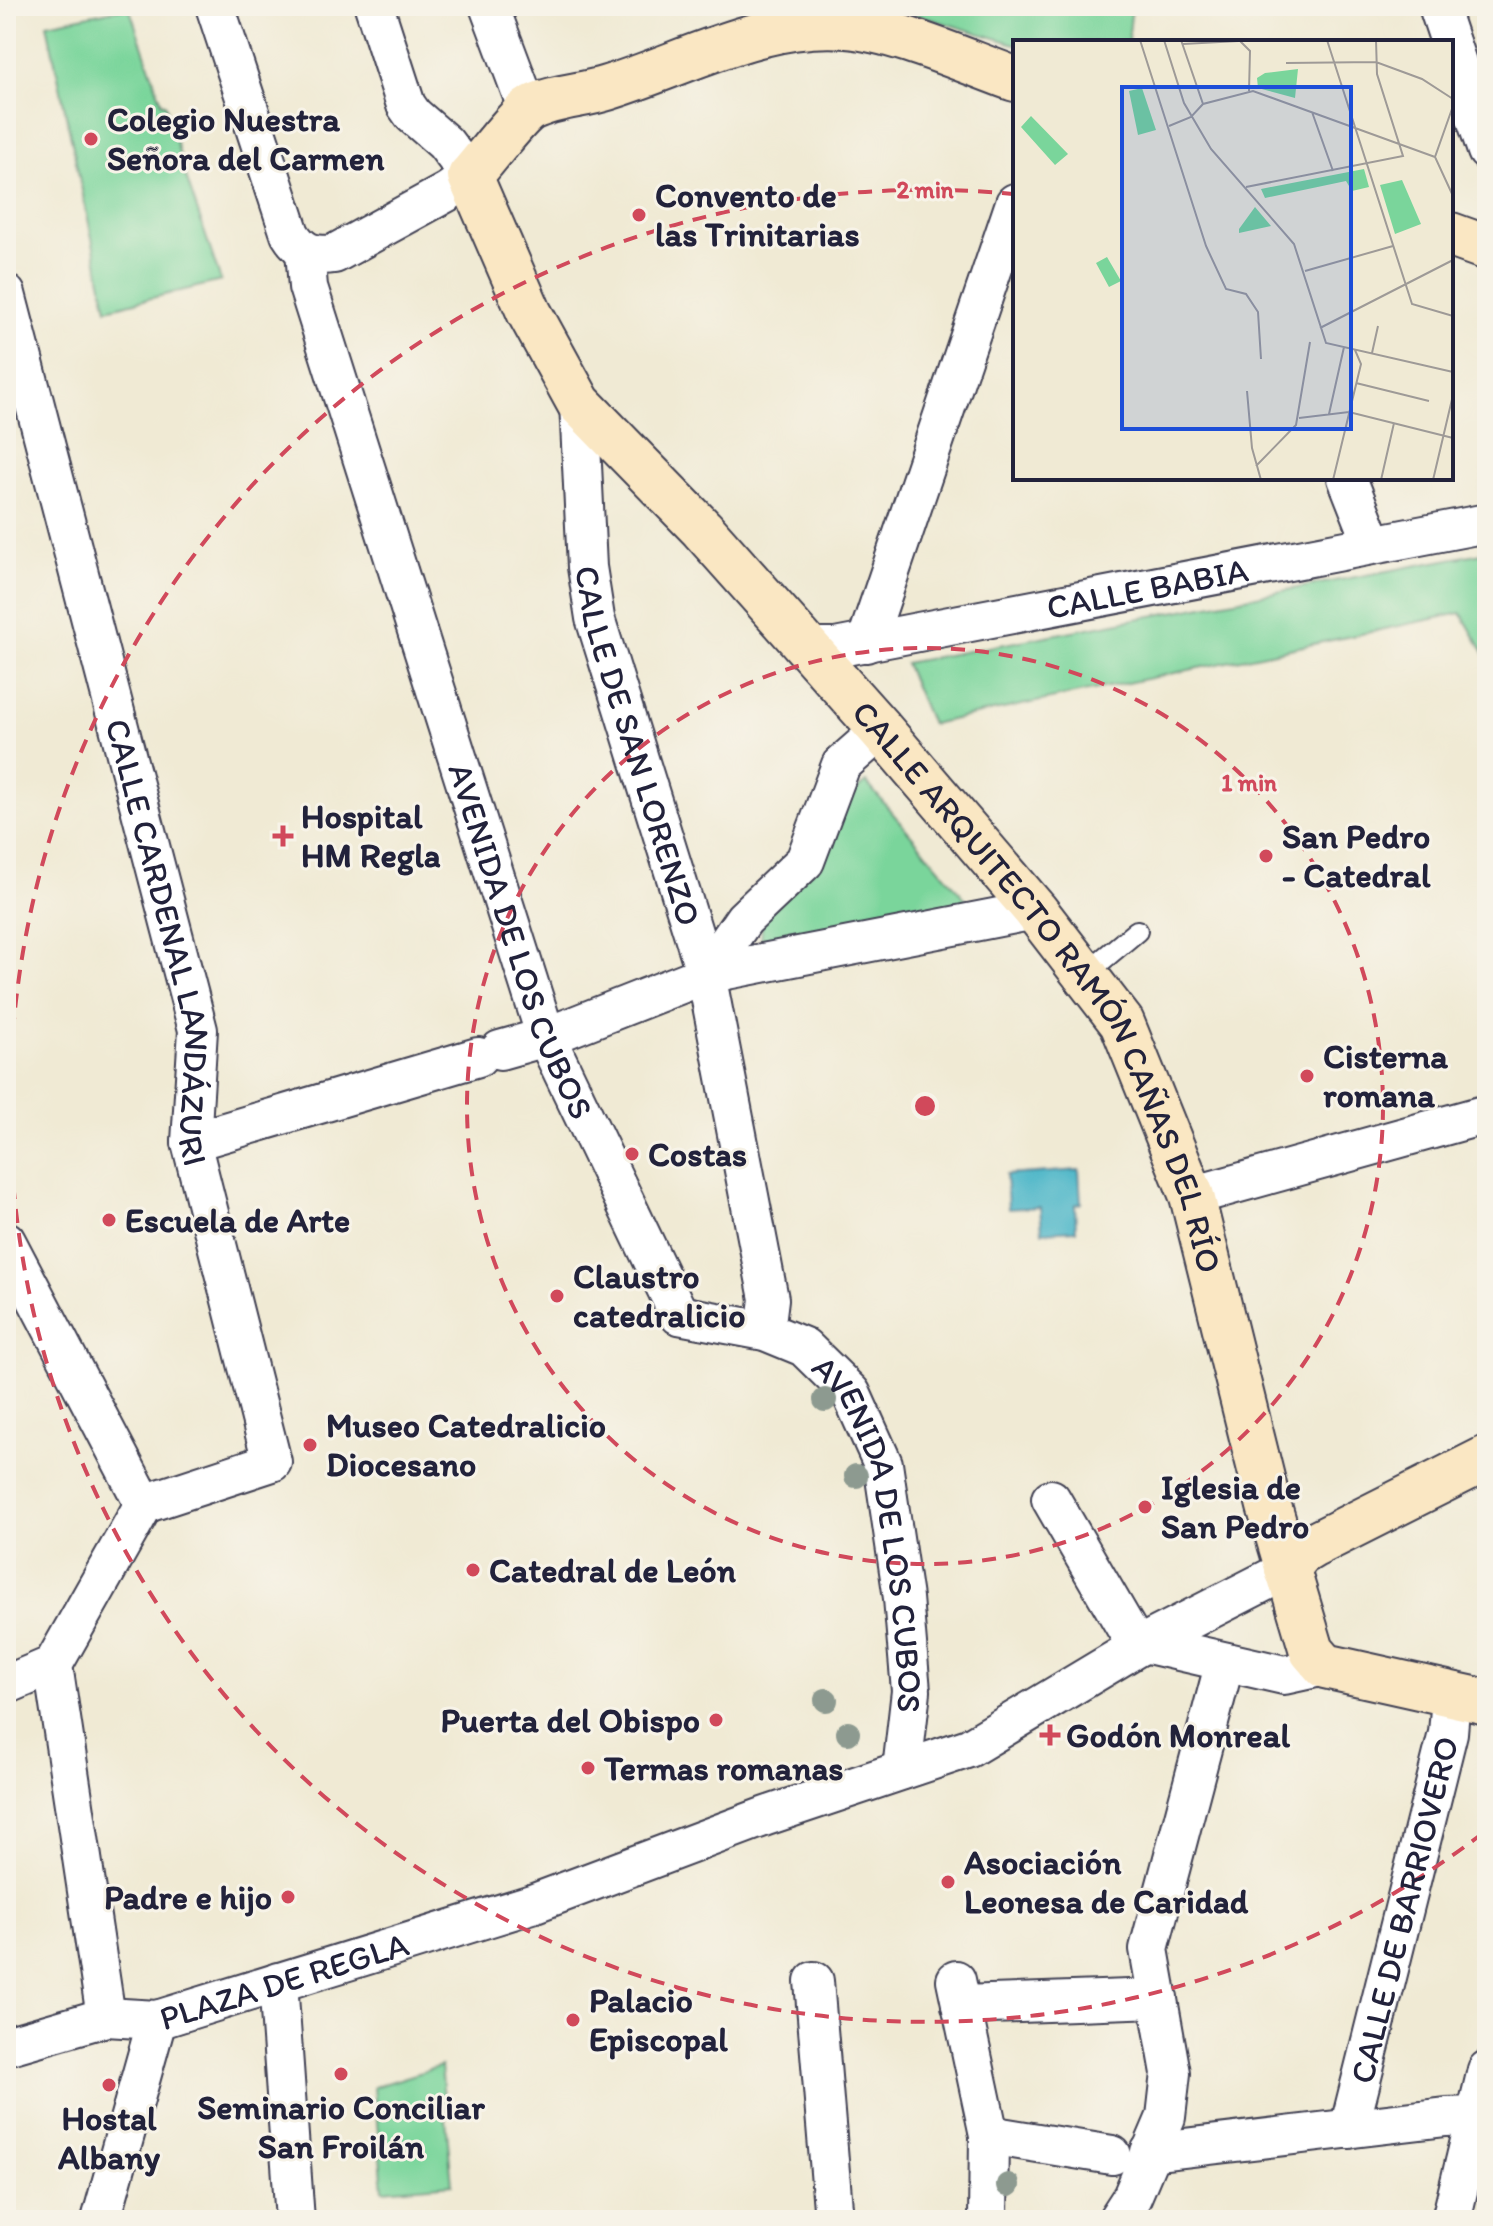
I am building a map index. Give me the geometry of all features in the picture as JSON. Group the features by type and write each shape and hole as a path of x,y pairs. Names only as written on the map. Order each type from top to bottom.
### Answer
{"street":[{"name":"AVENIDA DE LOS CUBOS","path":"215,6 290,234 305,251 308,287 546,1037 679,1315 765,1331 804,1347 851,1393 883,1464 903,1598 911,1691 902,1770"},
{"path":"374,6 406,105 434,132 470,176"},
{"path":"489,6 528,110"},
{"path":"1438,6 1449,40"},
{"path":"305,251 317,257 334,254 447,192 470,176 528,110 561,97 606,89 739,40 834,16 851,26 895,37 1013,78"},
{"path":"1453,53 1487,151"},
{"name":"CALLE DE SAN LORENZO","path":"470,176 529,312 579,403 587,567 595,618 706,974 769,1299 765,1331"},
{"path":"866,643 1013,209"},
{"path":"1453,236 1487,248"},
{"name":"CALLE CARDENAL LANDÁZURI","path":"6,294 198,1030 191,1142 272,1462 144,1504"},
{"name":"CALLE ARQUITECTO RAMÓN CAÑAS DEL RÍO","path":"579,403 702,529 881,730 1035,910 1122,1023 1192,1196 1287,1570 1312,1651 1325,1666"},
{"path":"1348,480 1373,544"},
{"name":"CALLE BABIA","path":"809,648 866,643 1487,523"},
{"path":"706,974 744,919 805,861 841,765 881,730"},
{"path":"191,1142 546,1037 706,974 1035,910"},
{"path":"1192,1196 1487,1114"},
{"path":"6,1241 22,1303 144,1504 53,1665 6,1685"},
{"path":"1287,1570 1299,1554 1314,1545 1487,1458"},
{"path":"1051,1499 1141,1645 1284,1675 1325,1666 1487,1702"},
{"name":"PLAZA DE REGLA","path":"53,1665 106,2017 157,2020 532,1904 766,1816 969,1748 1141,1645 1287,1570"},
{"path":"1117,2220 1132,2197 1166,2117 1171,2073 1149,1949 1225,1662"},
{"name":"CALLE DE BARRIOVERO","path":"1349,2129 1448,1733 1450,1709 1446,1691"},
{"path":"814,1981 834,2220"},
{"path":"278,1982 295,2220"},
{"path":"988,2220 989,2135 959,1993 1158,1998"},
{"path":"6,2046 106,2017"},
{"path":"101,2220 157,2020"},
{"path":"1451,2220 1482,2117 1487,2070"},
{"path":"1150,2152 1446,2117 1482,2117"},
{"path":"989,2135 1112,2155"}],"lane":[{"path":"1084,975 1137,931"}],"green space":[{"path":"887,6 1132,6 1128,40 1013,40 1013,43"},
{"path":"129,7 162,103 165,103 221,281 107,309 47,24"},
{"path":"1487,552 1487,658 1461,613 931,724 905,663"},
{"path":"866,782 970,904 761,948 762,922 844,801"},
{"path":"441,2066 452,2184 383,2190 374,2087"}],"water":[{"path":"1079,1170 1081,1203 1075,1205 1076,1230 1042,1232 1040,1207 1008,1209 1006,1175"}],"place":[{"name":"Colegio Nuestra Señora del Carmen","path":"91,139"},
{"name":"Convento de las Trinitarias","path":"639,215"},
{"name":"Hospital HM Regla","path":"283,836"},
{"name":"San Pedro - Catedral","path":"1266,856"},
{"name":"Cisterna romana","path":"1307,1076"},
{"name":"Costas","path":"632,1154"},
{"name":"Escuela de Arte","path":"109,1220"},
{"name":"Claustro catedralicio","path":"557,1296"},
{"name":"Museo Catedralicio Diocesano","path":"310,1445"},
{"name":"Iglesia de San Pedro","path":"1145,1507"},
{"name":"Catedral de León","path":"473,1570"},
{"name":"Puerta del Obispo","path":"716,1720"},
{"name":"Godón Monreal","path":"1050,1735"},
{"name":"Termas romanas","path":"588,1768"},
{"name":"Asociación Leonesa de Caridad","path":"948,1882"},
{"name":"Padre e hijo","path":"288,1897"},
{"name":"Palacio Episcopal","path":"573,2020"},
{"name":"Seminario Conciliar San Froilán","path":"341,2074"},
{"name":"Hostal Albany","path":"109,2085"}]}
